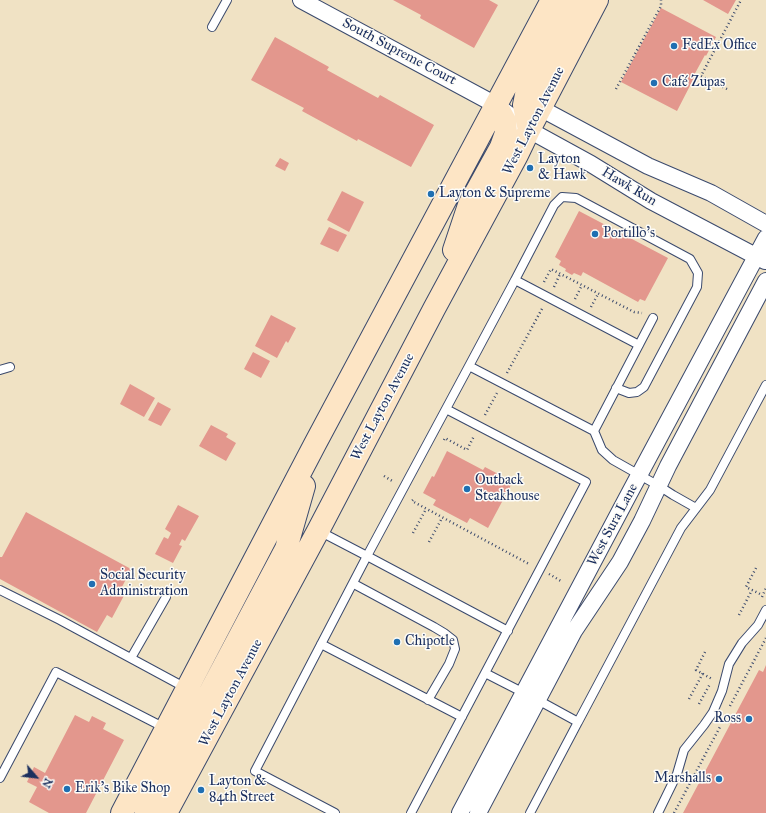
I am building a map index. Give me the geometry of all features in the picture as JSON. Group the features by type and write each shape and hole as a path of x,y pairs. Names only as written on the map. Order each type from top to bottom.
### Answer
{"main road":[{"path":"122,813 315,444 552,0"},
{"path":"532,107 527,90 574,0"},
{"name":"West Layton Avenue","path":"166,813 318,531 513,162 529,130 532,107 597,0"},
{"path":"434,310 469,205 501,147 506,133 505,121 496,105"},
{"path":"146,813 286,549 315,444"}],"street":[{"name":"South Supreme Court","path":"301,0 496,105"},
{"path":"496,105 532,107"},
{"name":"Hawk Run","path":"496,105 529,130 591,164 651,201 761,259"},
{"name":"Hawk Run","path":"532,107 648,166 711,194 766,224"},
{"name":"West Sura Lane","path":"478,813 531,697 639,475 761,259 766,238"},
{"name":"West Sura Lane","path":"460,813 531,697 620,562 642,521 668,466 766,281"}],"lane":[{"path":"212,27 227,0"},
{"path":"335,813 255,771 354,584 367,556 554,205 562,197 576,198 690,259 698,273 697,287 644,387 637,392 629,393 616,388"},
{"path":"515,280 639,346"},
{"path":"594,431 653,318"},
{"path":"469,366 594,431 602,450 614,460 696,508"},
{"path":"0,370 10,367"},
{"path":"530,813 681,528 710,490 766,385"},
{"path":"411,813 586,482 446,409"},
{"path":"318,531 508,631"},
{"path":"354,584 434,627 453,640 455,649 449,664 428,700"},
{"path":"0,590 60,620 187,688"},
{"path":"131,658 166,597"},
{"path":"658,813 677,774 684,750 713,712 722,691 729,664 742,643 758,625 766,610"},
{"path":"321,644 462,717"},
{"path":"0,778 56,672 166,729"},
{"path":"485,673 578,722"}],"path":[{"path":"616,89 660,8 661,0"},
{"path":"727,89 701,76 741,0"},
{"path":"551,269 634,312 643,313 653,318"},
{"path":"441,445 445,438 467,450 560,274"},
{"path":"414,497 412,502 561,581"},
{"path":"413,533 426,509"},
{"path":"430,542 442,518"},
{"path":"756,568 746,586 762,595"},
{"path":"739,615 752,590"},
{"path":"705,652 696,670 713,679"},
{"path":"689,699 703,673"}],"building":[{"path":"393,0 489,0 498,5 474,48 420,18 421,15"},
{"path":"703,0 736,0 728,14"},
{"path":"661,8 716,37 693,77 694,78 677,111 621,82"},
{"path":"275,37 329,67 327,70 378,98 380,95 434,125 411,167 358,139 357,141 302,111 304,108 251,80"},
{"path":"280,158 289,163 285,171 275,166"},
{"path":"342,191 364,202 349,232 327,220"},
{"name":"Portillo's","path":"579,211 668,258 645,301 640,299 638,302 583,272 581,276 574,273 572,275 559,265 561,261 555,257"},
{"path":"329,227 347,235 338,252 320,244"},
{"path":"271,315 296,328 288,343 286,341 277,358 255,346"},
{"path":"253,352 270,361 261,378 244,369"},
{"path":"130,384 155,398 144,417 120,404"},
{"path":"158,402 171,409 161,426 148,420"},
{"path":"211,425 228,434 226,437 236,443 226,461 199,446"},
{"name":"Outback Steakhouse","path":"447,451 483,470 485,467 502,476 500,480 511,485 488,528 470,518 467,523 433,505 436,500 423,493 432,476 434,477"},
{"path":"178,505 199,516 185,541 182,539 179,545 182,546 173,563 155,554 164,537 168,539 171,533 165,529"},
{"path":"26,512 131,569 122,587 127,590 112,618 107,615 97,632 0,579 0,557 2,557"},
{"path":"766,665 766,813 683,813 759,670 763,672"},
{"path":"75,715 89,722 92,716 106,723 103,729 124,740 86,813 49,813 29,802 37,787 27,782 34,767 45,773"}],"place":[{"name":"FedEx Office","path":"674,46"},
{"name":"Café Zupas","path":"654,83"},
{"name":"Layton & Hawk","path":"530,168"},
{"name":"Layton & Supreme","path":"431,194"},
{"name":"Portillo's","path":"595,234"},
{"name":"Outback Steakhouse","path":"467,489"},
{"name":"Social Security Administration","path":"92,584"},
{"name":"Chipotle","path":"397,642"},
{"name":"Ross","path":"749,719"},
{"name":"Marshalls","path":"719,779"},
{"name":"Erik's Bike Shop","path":"67,789"},
{"name":"Layton & 84th Street","path":"201,790"}]}
